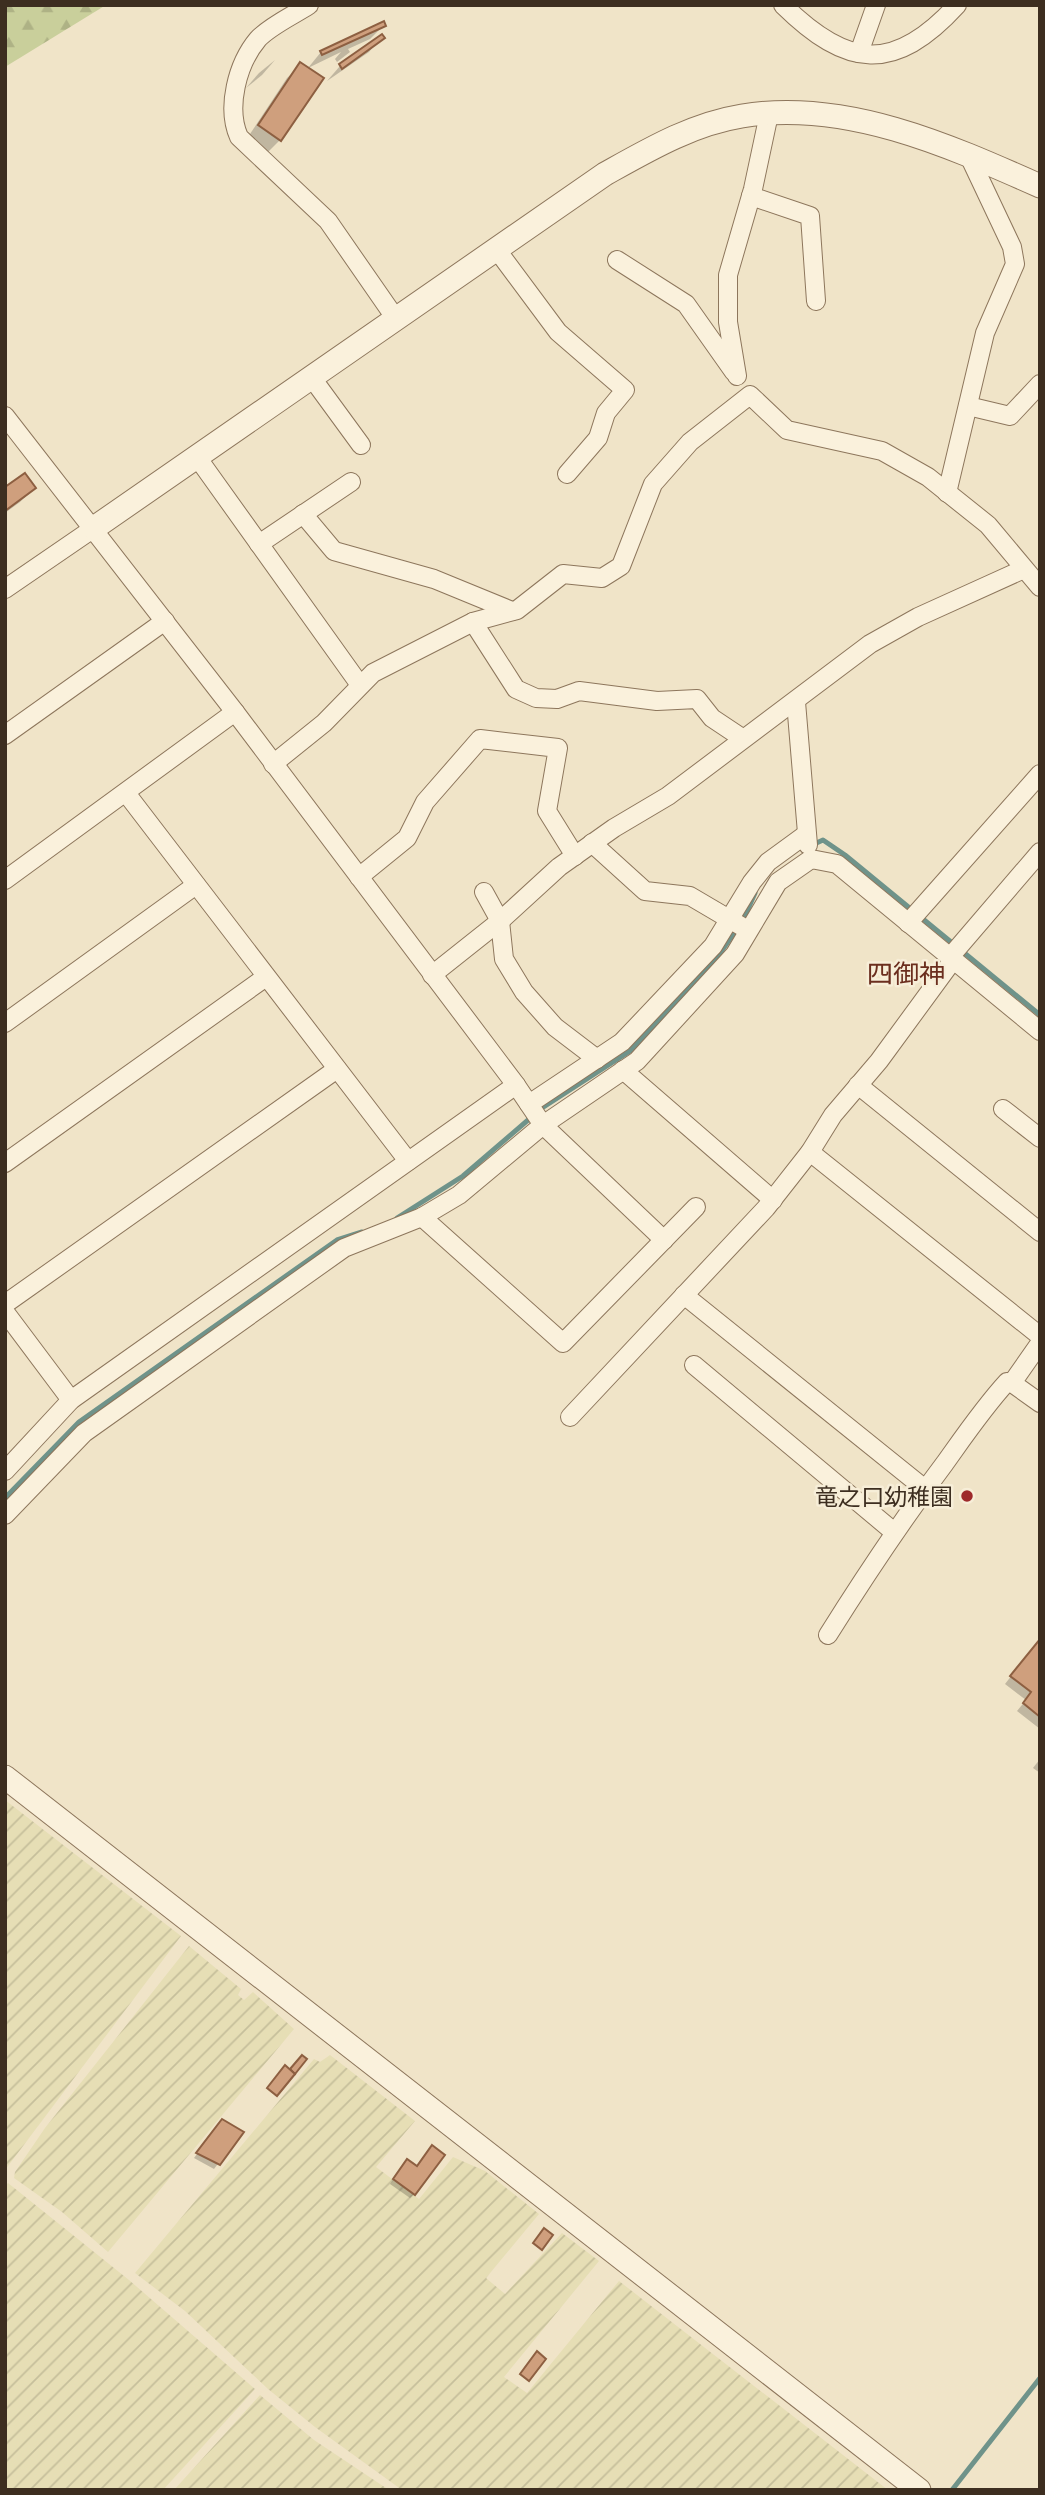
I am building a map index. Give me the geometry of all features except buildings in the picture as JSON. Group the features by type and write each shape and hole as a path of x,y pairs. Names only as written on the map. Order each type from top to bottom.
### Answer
{"street":[{"path":"309,5 258,39 236,80 231,120 239,137 328,221 396,320"},
{"path":"783,5 831,46 876,57 912,44 957,5"},
{"path":"859,53 876,5"},
{"path":"5,589 605,174 663,141 741,116 787,112 850,118 947,145 1040,186"},
{"path":"737,376 728,322 729,275 751,196 769,114"},
{"path":"947,493 985,333 1015,264 1012,247 968,154"},
{"path":"751,196 810,216 816,301"},
{"path":"497,250 558,332 625,390 606,413 598,438 568,474"},
{"path":"432,975 592,843 668,796 870,644 918,617 1034,576 988,525 928,477 882,451 787,430 750,395 686,304 617,260"},
{"path":"312,378 361,445"},
{"path":"968,405 1010,416 1040,384"},
{"path":"273,764 324,723 373,673 473,622 512,611 563,574 602,579 621,566 653,484 690,442 750,395"},
{"path":"5,416 235,712 516,1085 543,1125 664,1240"},
{"path":"197,457 360,685"},
{"path":"259,544 351,481"},
{"path":"303,514 334,551 434,579 512,611"},
{"path":"5,735 165,621"},
{"path":"473,622 516,689 536,698 557,699 579,691 657,701 697,699 712,718 742,738"},
{"path":"796,702 808,846"},
{"path":"5,880 235,712"},
{"path":"359,877 407,838 425,802 480,739 558,748 547,811 575,856"},
{"path":"915,915 1040,774"},
{"path":"126,793 408,1161"},
{"path":"592,843 645,891 690,896 741,925"},
{"path":"808,846 915,915 1039,1030"},
{"path":"5,1515 84,1433 344,1248 422,1217 459,1195 543,1125 637,1061 735,954 752,882 768,862 808,846"},
{"path":"570,1417 773,1200 810,1152 833,1115 955,953 1040,852"},
{"path":"5,1023 196,886"},
{"path":"484,892 500,921 504,959 524,992 555,1027 597,1059"},
{"path":"529,1104 622,1042 713,946 741,925"},
{"path":"5,1163 266,977"},
{"path":"5,1304 337,1069"},
{"path":"624,1070 773,1200"},
{"path":"5,1471 71,1400 516,1085"},
{"path":"858,1085 1040,1232"},
{"path":"1003,1109 1040,1138"},
{"path":"810,1152 1040,1336"},
{"path":"422,1217 563,1343 696,1207"},
{"path":"684,1296 925,1489"},
{"path":"5,1312 71,1400"},
{"path":"1012,1383 1040,1343"},
{"path":"694,1365 894,1532"},
{"path":"828,1635 894,1532 993,1397 1007,1382 1040,1403"},
{"path":"5,1777 919,2490"}],"shaded area":[{"path":"5,1800 181,1936 5,2170"},
{"path":"189,1946 241,1989 238,1995 244,2000 253,1992 294,2029 108,2252 62,2212 14,2178 15,2172 45,2128"},
{"path":"330,2055 415,2121 376,2167 419,2199 453,2157 485,2171 539,2214 486,2278 505,2294 562,2233 599,2261 504,2377 527,2393 619,2281 888,2490 402,2490 315,2427 268,2389 185,2311 135,2273 314,2059 320,2062"},
{"path":"8,2183 129,2280 255,2389 163,2490 5,2490 5,2186"},
{"path":"260,2395 314,2440 389,2490 174,2490"}],"green space":[{"path":"5,5 106,5 5,67"}],"waterway":[{"path":"812,845 823,840 845,855 1040,1015"},
{"path":"397,1218 463,1176 542,1108 630,1051 714,962 744,918 755,893"},
{"path":"5,1498 79,1422 337,1240 362,1232"},
{"path":"952,2490 1040,2378"}],"place":[{"name":"竜之口幼稚園","path":"967,1496"}],"district":[{"name":"四御神","path":"906,973"}]}
